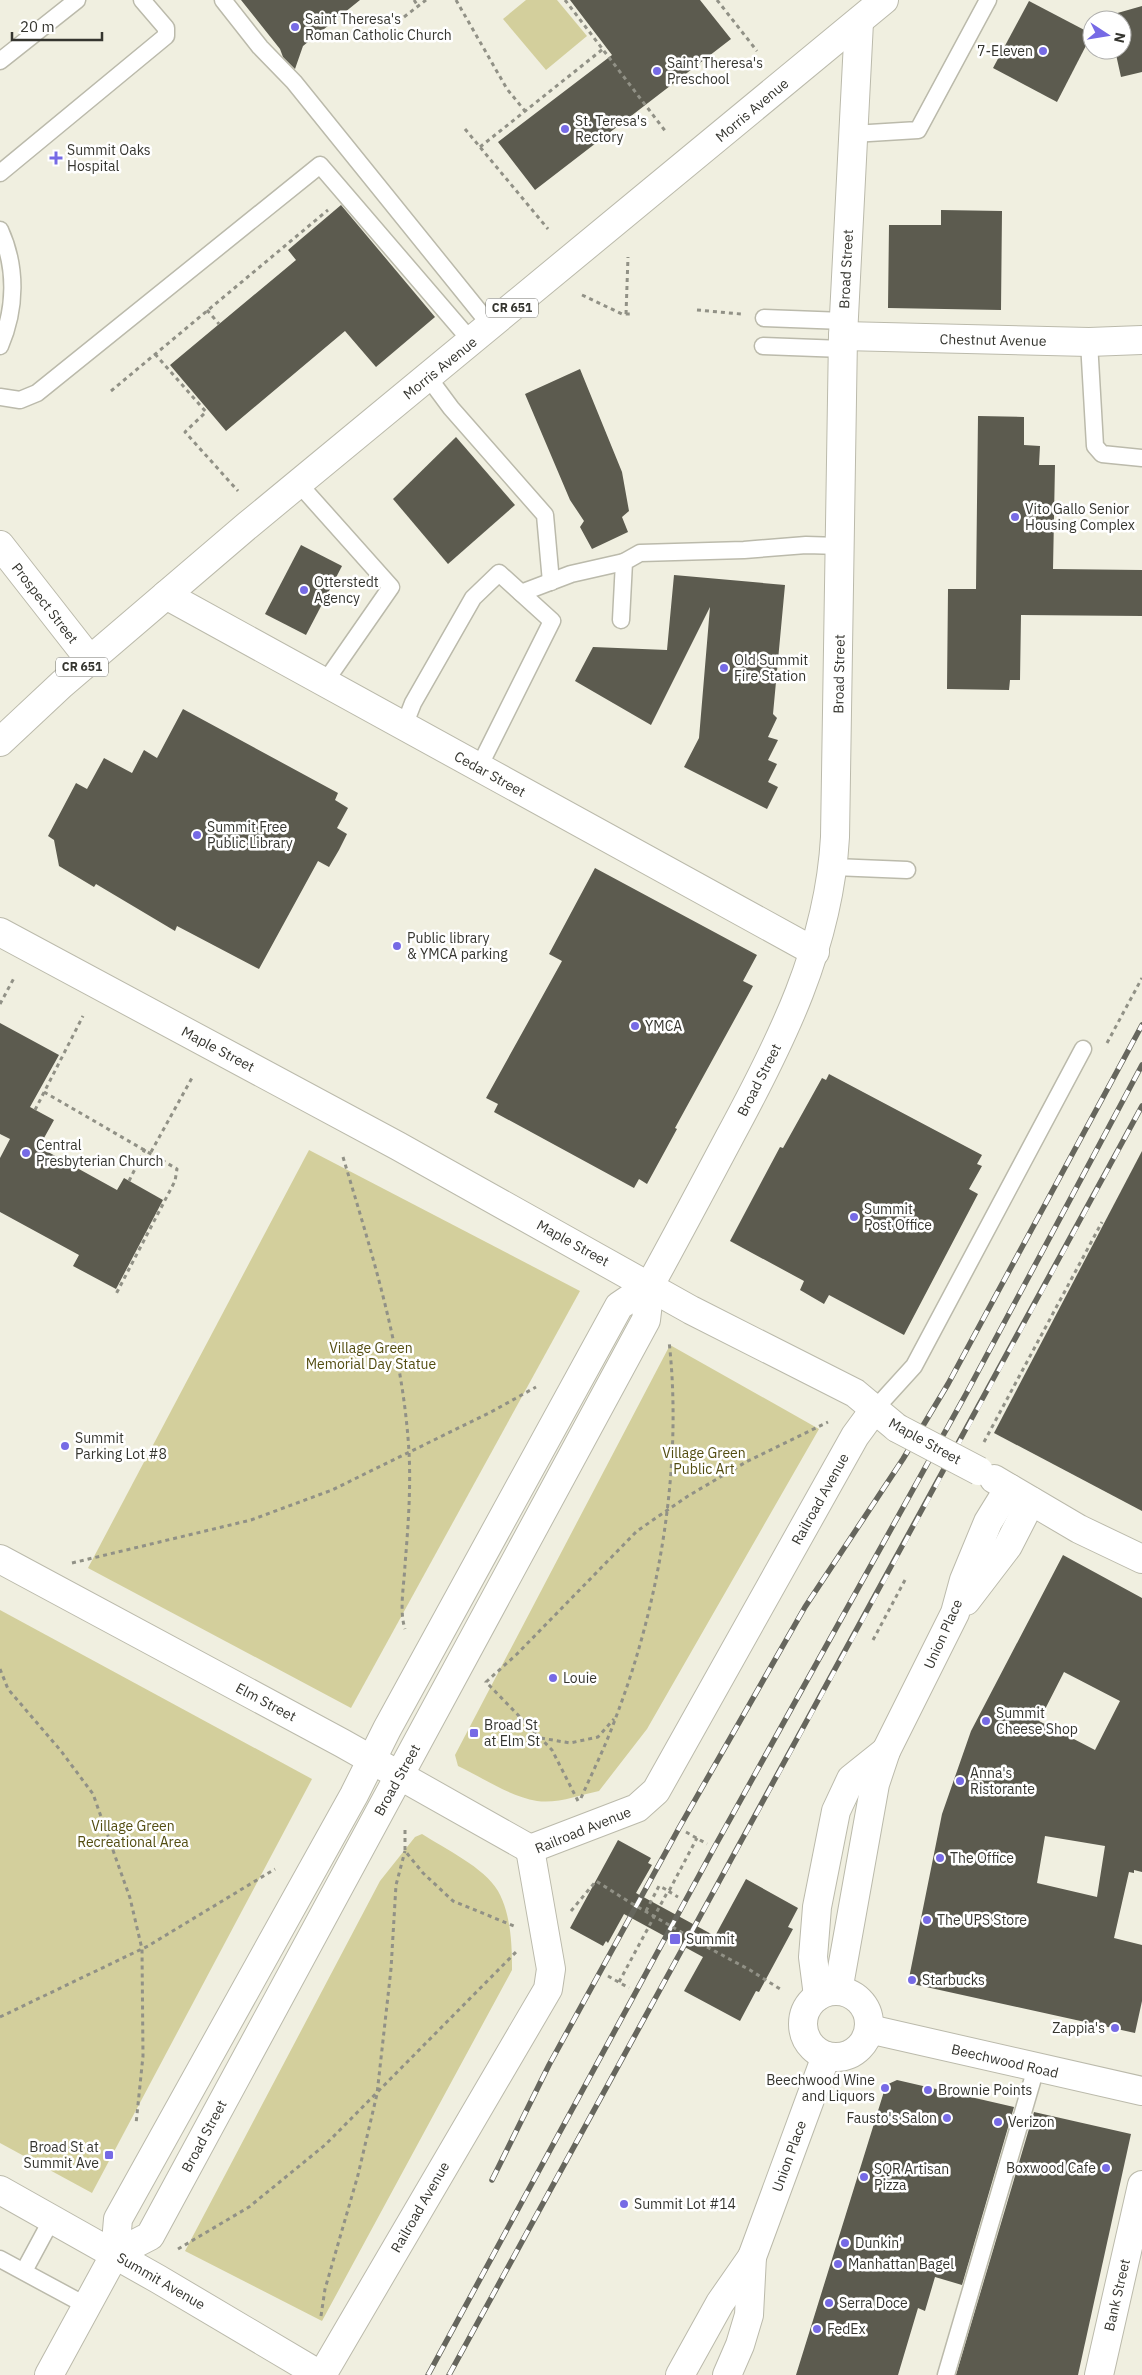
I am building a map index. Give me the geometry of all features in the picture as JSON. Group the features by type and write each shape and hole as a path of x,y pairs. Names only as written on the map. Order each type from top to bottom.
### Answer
{"street":[{"name":"Morris Avenue","path":"0,742 90,660 298,484 884,0"},
{"name":"Broad Street","path":"115,2254 150,2236 646,1320 650,1285 764,1074 794,1008 815,952 834,867 843,335 859,22"},
{"name":"Chestnut Avenue","path":"843,335 1089,342 1142,340"},
{"name":"Prospect Street","path":"0,546 90,660"},
{"name":"Cedar Street","path":"166,595 815,952"},
{"name":"Maple Street","path":"0,932 398,1146 650,1285 691,1310 855,1393 897,1428 981,1458 1020,1494 1080,1529 1142,1559"},
{"name":"Broad Street","path":"50,2375 115,2254 118,2220 619,1306 650,1285"},
{"name":"Railroad Avenue","path":"321,2375 548,1989 551,1969 530,1849 637,1808 656,1791 855,1436 874,1410"},
{"name":"Union Place","path":"680,2375 720,2303 752,2257 826,2056 816,2051 804,2033 803,2022 805,2012 810,2003 828,1993 875,1784 886,1752 955,1613 1008,1546 1020,1494"},
{"name":"Elm Street","path":"0,1559 400,1775 530,1849"},
{"path":"826,2056 838,2057 858,2048 865,2039 869,2029 864,2007 858,1999 828,1993"},
{"name":"Beechwood Road","path":"869,2029 1142,2091"},
{"name":"Bank Street","path":"1099,2375 1142,2185"},
{"name":"Summit Avenue","path":"0,2190 115,2254 321,2375"},
{"name":"Union Place","path":"727,2375 740,2345 749,2315 752,2257"}],"lane":[{"path":"0,61 77,0"},
{"path":"0,172 166,36 166,28 142,0"},
{"path":"223,0 260,47 294,82 481,334"},
{"path":"853,134 918,130 988,0"},
{"path":"0,397 20,400 37,393 320,165 481,334"},
{"path":"0,230 10,256 13,277 8,322 0,346"},
{"path":"764,318 843,335"},
{"path":"763,346 843,335"},
{"path":"1089,342 1095,446 1102,454 1142,458"},
{"path":"428,377 451,408 545,515 551,582"},
{"path":"298,484 391,587 325,682"},
{"path":"521,593 571,574 624,562 640,553 744,550 806,545 840,546"},
{"path":"620,620 624,562"},
{"path":"404,726 413,703 473,598 500,573 552,621 479,768"},
{"path":"834,867 907,870"},
{"path":"874,1410 914,1366 1083,1049"},
{"path":"946,2375 1036,2068"},
{"path":"24,2271 52,2219"},
{"path":"0,2259 87,2306"}],"path":[{"path":"414,0 418,6"},
{"path":"404,18 426,0"},
{"path":"456,0 508,89 525,111"},
{"path":"565,0 666,132"},
{"path":"716,0 757,52"},
{"path":"480,147 603,49"},
{"path":"465,130 548,229"},
{"path":"111,391 334,205"},
{"path":"626,314 628,257"},
{"path":"582,295 626,314 632,314"},
{"path":"207,310 220,324"},
{"path":"697,310 742,314"},
{"path":"155,354 206,412 185,432 238,491"},
{"path":"0,1004 14,978"},
{"path":"1104,1047 1142,978"},
{"path":"34,1110 83,1016"},
{"path":"151,1152 193,1076"},
{"path":"44,1092 175,1166 177,1174 115,1296"},
{"path":"129,1181 145,1149"},
{"path":"343,1157 382,1287 392,1330 409,1452 403,1614 405,1629"},
{"path":"981,1458 1102,1222"},
{"path":"668,1333 674,1381 674,1422 668,1510 656,1574 639,1644 616,1717 579,1803 552,1750 486,1682 517,1654 637,1531 668,1510 746,1462 814,1431 828,1422"},
{"path":"72,1564 251,1520 332,1490 536,1387"},
{"path":"873,1640 905,1580"},
{"path":"0,1670 8,1689 61,1752 93,1794 130,1898 142,1949 143,2056 136,2131"},
{"path":"541,1738 570,1743 598,1737 616,1717"},
{"path":"320,2323 325,2289 358,2175 377,2094 391,1969 396,1885 405,1851 404,1824"},
{"path":"686,1832 707,1844"},
{"path":"646,1911 659,1886 668,1891 697,1838"},
{"path":"405,1851 423,1873 453,1901 516,1927"},
{"path":"0,2017 142,1949 275,1869"},
{"path":"567,1916 596,1881 780,1989"},
{"path":"618,1982 668,1891 678,1897"},
{"path":"177,2249 250,2207 325,2145 520,1949"},
{"path":"608,1976 628,1988"}],"green space":[{"path":"526,0 557,0 587,36 546,70 503,19"},
{"name":"Village Green Memorial Day Statue","path":"309,1150 580,1291 351,1708 88,1568"},
{"name":"Village Green Public Art","path":"670,1345 819,1429 647,1729 599,1791 568,1799 545,1802 527,1799 506,1791 458,1766 455,1755"},
{"name":"Village Green Recreational Area","path":"0,1610 312,1779 92,2193 0,2143"},
{"path":"422,1834 474,1866 492,1882 498,1891 508,1920 512,1970 322,2321 185,2251 380,1881 415,1837"}],"building":[{"name":"Saint Theresa's Roman Catholic Church","path":"241,0 360,0 303,46 295,69 283,57 280,49"},
{"path":"570,0 700,0 731,39 535,190 498,142 612,55"},
{"name":"7-Eleven","path":"1029,1 1082,29 1082,53 1057,102 993,68"},
{"path":"1142,6 1142,72 1121,77 1117,60 1132,60 1132,10 1128,10"},
{"path":"341,205 435,317 376,367 345,331 226,431 170,365 296,260 288,250"},
{"path":"941,210 1002,211 1001,310 888,308 889,225 941,225"},
{"path":"580,369 622,472 629,511 622,517 628,532 592,549 580,527 584,521 570,500 525,394"},
{"name":"Vito Gallo Senior Housing Complex","path":"978,416 1024,417 1024,445 1040,446 1039,465 1055,465 1053,569 1142,570 1142,616 1021,615 1020,680 1010,680 1009,690 947,689 948,589 976,589"},
{"path":"456,437 515,505 448,564 393,499"},
{"name":"Otterstedt Agency","path":"301,545 342,566 306,635 265,614"},
{"name":"Old Summit Fire Station","path":"674,575 785,585 773,714 777,718 768,737 778,740 768,760 777,764 768,782 778,787 767,809 684,767 699,738 710,607 651,725 575,681 593,647 667,650"},
{"name":"Summit Free Public Library","path":"183,709 338,793 335,800 348,808 337,828 347,834 339,850 329,867 318,861 259,969 177,926 175,931 96,884 94,887 59,866 54,840 48,836 76,783 87,789 104,758 132,773 144,750 157,758"},
{"name":"YMCA","path":"595,868 757,955 743,981 753,986 675,1128 677,1129 647,1184 639,1179 634,1188 494,1112 498,1104 486,1098 562,961 549,954"},
{"name":"Central Presbyterian Church","path":"0,1023 59,1055 30,1107 54,1120 39,1147 117,1190 124,1178 163,1200 116,1289 73,1266 79,1255 0,1212 0,1158 10,1139 0,1134"},
{"name":"Summit Post Office","path":"829,1074 982,1155 977,1164 982,1166 969,1189 978,1194 904,1335 829,1295 824,1304 800,1290 804,1281 730,1241 780,1147 783,1148 822,1078 826,1080"},
{"path":"1142,1151 1142,1511 994,1433"},
{"path":"1063,1555 1142,1598 1142,1872 1134,1870 1134,1873 1129,1872 1114,1938 1142,1945 1142,2001 1135,2033 908,1983 942,1814 971,1731","holes":["1064,1672 1120,1701 1095,1750 1039,1721","1045,1836 1105,1846 1097,1897 1037,1883"]},
{"name":"Summit","path":"618,1840 651,1858 648,1863 652,1865 636,1893 715,1936 746,1879 798,1908 788,1927 793,1929 759,1992 756,1991 740,2021 684,1991 703,1957 624,1914 608,1943 606,1941 603,1946 570,1928"},
{"path":"897,2080 1014,2107 962,2285 935,2277 925,2311 918,2308 898,2375 796,2375 886,2085"},
{"path":"1034,2112 1131,2134 1078,2375 956,2375"}],"railway":[{"path":"492,2180 549,2065 679,1828 805,1607 903,1459 948,1384 1142,1025"},
{"path":"428,2375 714,1848 966,1394 1142,1065"},
{"path":"449,2375 1142,1106"}],"place":[{"name":"Saint Theresa's Roman Catholic Church","path":"295,27"},
{"name":"7-Eleven","path":"1043,51"},
{"name":"Saint Theresa's Preschool","path":"657,71"},
{"name":"St. Teresa's Rectory","path":"565,129"},
{"name":"Summit Oaks Hospital","path":"56,158"},
{"name":"Vito Gallo Senior Housing Complex","path":"1015,517"},
{"name":"Otterstedt Agency","path":"304,590"},
{"name":"Old Summit Fire Station","path":"724,668"},
{"name":"Summit Free Public Library","path":"197,835"},
{"name":"Public library & YMCA parking","path":"397,946"},
{"name":"YMCA","path":"635,1026"},
{"name":"Central Presbyterian Church","path":"26,1153"},
{"name":"Summit Post Office","path":"854,1217"},
{"name":"Summit Parking Lot #8","path":"65,1446"},
{"name":"Louie","path":"553,1678"},
{"name":"Summit Cheese Shop","path":"986,1721"},
{"name":"Broad St at Elm St","path":"474,1733"},
{"name":"Anna's Ristorante","path":"960,1781"},
{"name":"The Office","path":"940,1858"},
{"name":"The UPS Store","path":"927,1920"},
{"name":"Summit","path":"675,1939"},
{"name":"Starbucks","path":"912,1980"},
{"name":"Zappia's","path":"1115,2028"},
{"name":"Beechwood Wine and Liquors","path":"885,2088"},
{"name":"Brownie Points","path":"928,2090"},
{"name":"Fausto's Salon","path":"947,2118"},
{"name":"Verizon","path":"998,2122"},
{"name":"Broad St at Summit Ave","path":"109,2155"},
{"name":"Boxwood Cafe","path":"1106,2168"},
{"name":"SQR Artisan Pizza","path":"864,2177"},
{"name":"Summit Lot #14","path":"624,2204"},
{"name":"Dunkin'","path":"845,2243"},
{"name":"Manhattan Bagel","path":"838,2264"},
{"name":"Serra Doce","path":"829,2303"},
{"name":"FedEx","path":"817,2329"}]}
